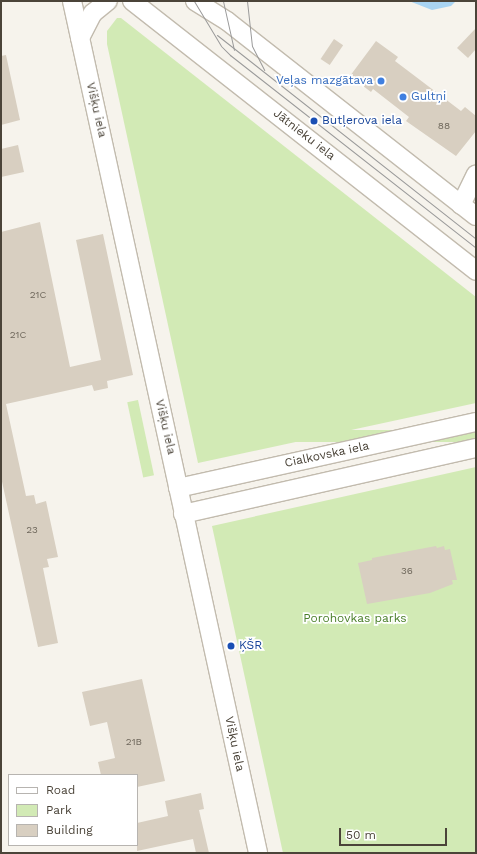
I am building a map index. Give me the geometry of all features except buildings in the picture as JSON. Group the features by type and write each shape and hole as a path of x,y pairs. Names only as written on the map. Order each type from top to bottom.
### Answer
{"street":[{"name":"Višķu iela","path":"72,1 258,853"},
{"path":"80,38 93,13 108,1"},
{"name":"Jātnieku iela","path":"132,1 476,271"},
{"path":"194,1 227,21 476,216"},
{"path":"461,204 476,174"},
{"name":"Cialkovska iela","path":"178,488 476,422"},
{"path":"183,514 476,448"}],"green space":[{"path":"117,18 121,18 476,297 476,403 198,463 107,44 107,31"},
{"path":"138,400 154,475 143,478 127,402"},
{"path":"202,430 476,430 476,442 202,442"},
{"name":"Porohovkas parks","path":"476,467 476,853 283,853 212,526"}],"water":[{"path":"409,1 456,1 451,6 432,10"}],"tram line":[{"path":"194,1 221,46 230,55 476,248"},
{"path":"223,1 234,50"},
{"path":"247,1 252,46 264,70"},
{"path":"217,35 476,239"}],"place":[{"name":"Veļas mazgātava","path":"381,81"},
{"name":"Gultņi","path":"403,97"},
{"name":"Butļerova iela","path":"314,121"},
{"name":"ĶŠR","path":"231,646"}]}
